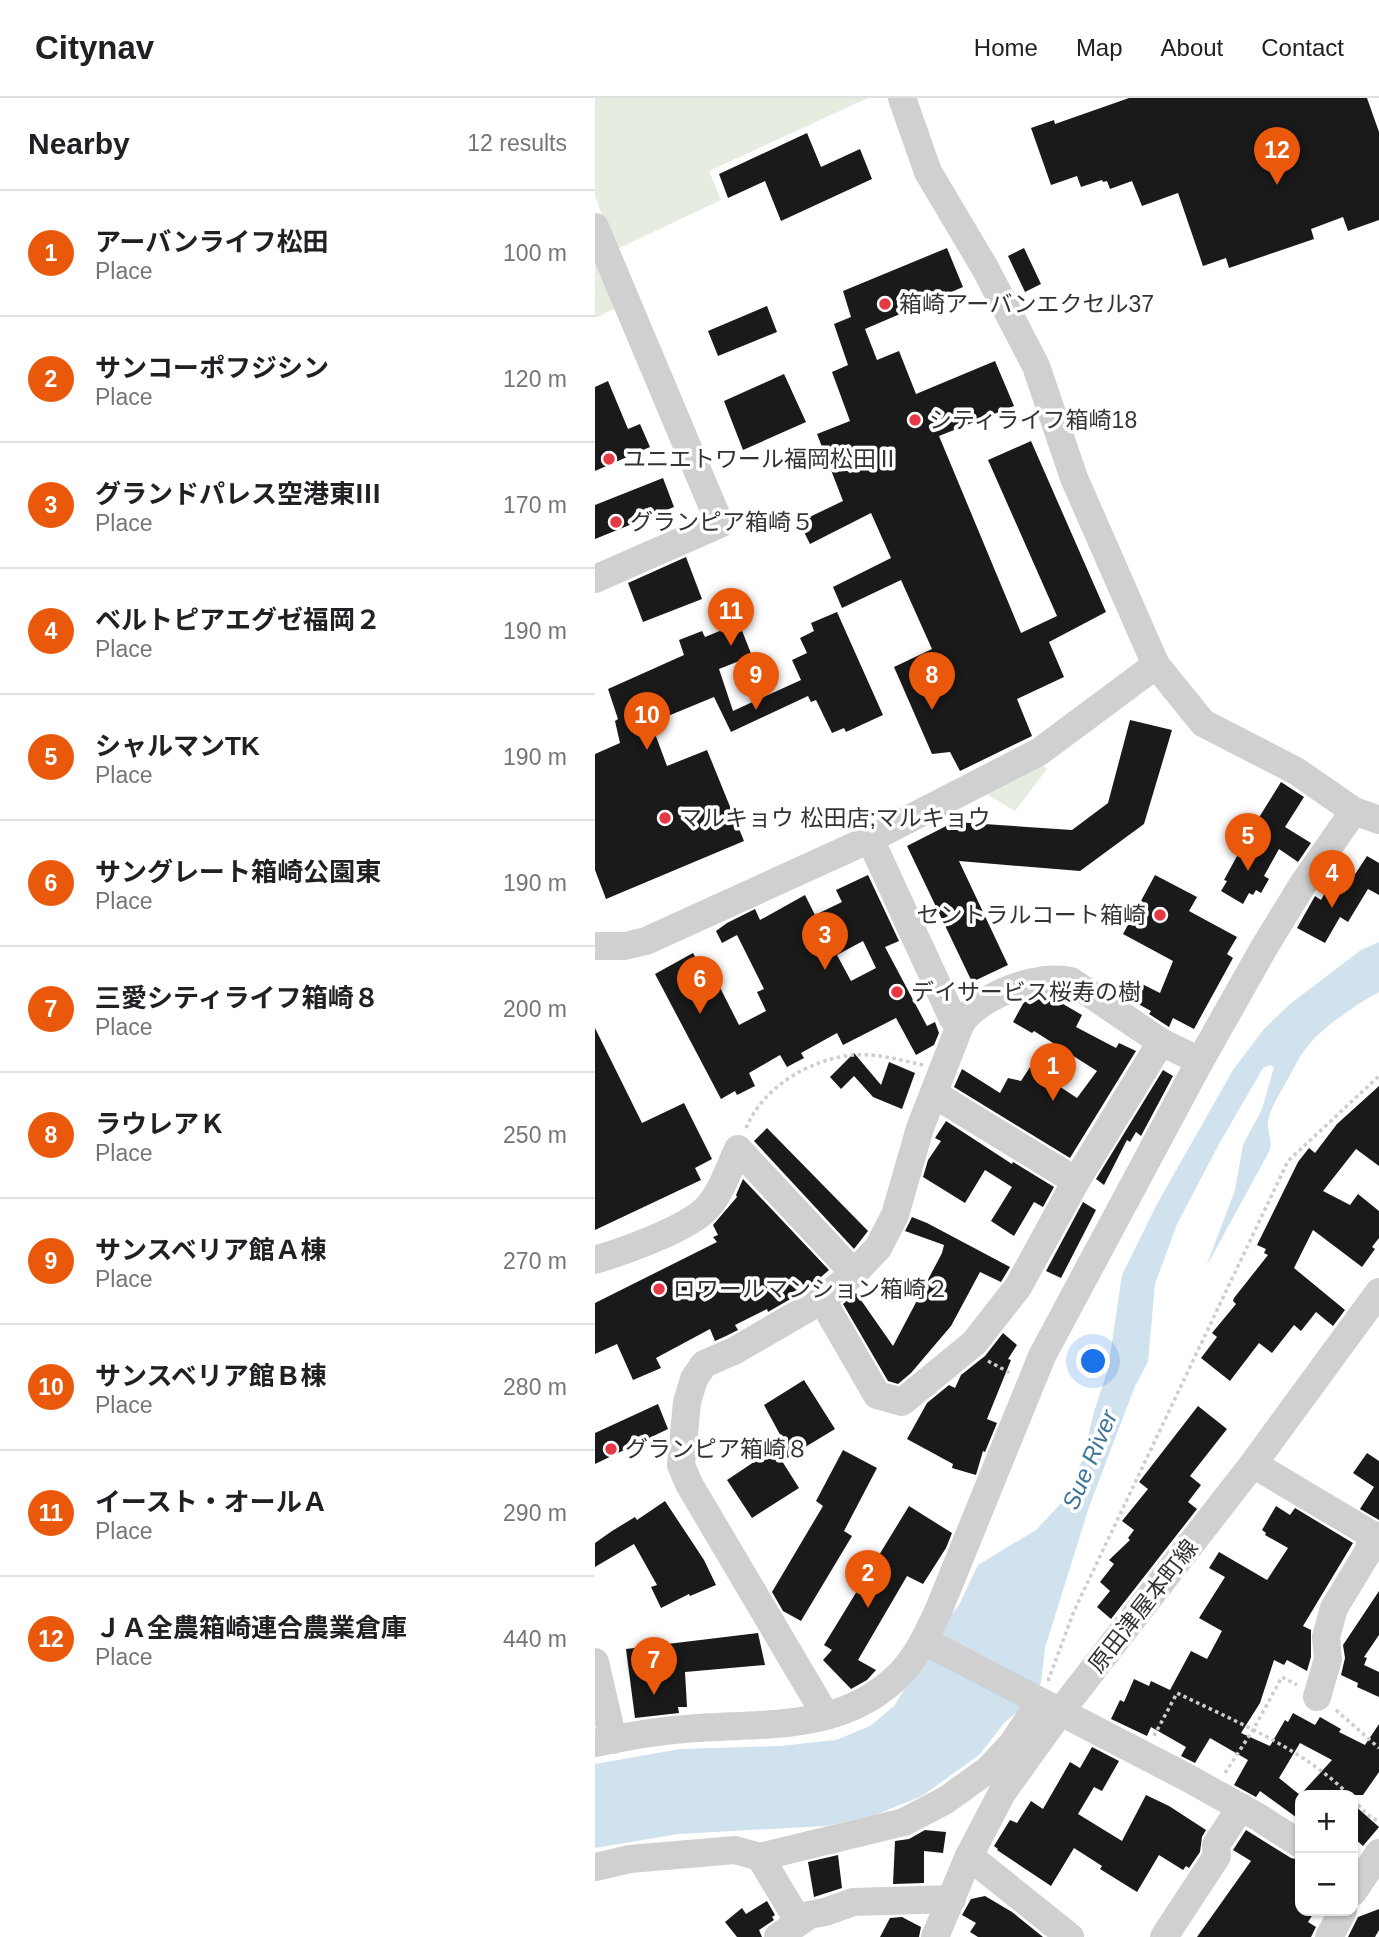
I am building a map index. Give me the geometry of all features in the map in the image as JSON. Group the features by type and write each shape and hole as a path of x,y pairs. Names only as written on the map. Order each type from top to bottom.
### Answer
{"street":[{"path":"595,1662 604,1741 683,1729 807,1722 855,1707 879,1693 930,1643 1030,1383 1200,1061 1303,884 1366,815 1296,771 1203,723 1156,665 1074,478 1036,366 985,268 928,172 902,98"},
{"path":"595,579 720,524 597,237"},
{"path":"595,946 625,946 646,941 870,839 1039,752 1156,665"},
{"path":"870,839 953,1019 961,1023"},
{"path":"826,1716 688,1484 681,1465 687,1402 694,1379 704,1364 734,1351 822,1300 855,1273 878,1248 891,1223 920,1128 961,1023 969,1012 1013,988 1041,979 1058,978 1070,981 1161,1042 1200,1061"},
{"path":"822,1300 877,1395 902,1402 974,1343 1018,1287 1076,1181 1161,1042"},
{"path":"939,1082 1076,1181"},
{"path":"595,1260 624,1251 684,1224 707,1209 738,1149 855,1273"},
{"name":"原田津屋本町線","path":"935,1937 969,1856 1050,1707 1253,1464 1379,1292"},
{"path":"1253,1464 1376,1537 1334,1608 1326,1637 1328,1658 1318,1697"},
{"path":"930,1643 1241,1807 1295,1841"},
{"path":"595,1867 630,1859 735,1850 760,1857 904,1822 946,1800 989,1769 1050,1707"},
{"path":"1164,1937 1217,1856 1216,1844 1241,1807"},
{"path":"1361,1887 1379,1853"},
{"path":"969,1856 1070,1937"},
{"path":"760,1857 788,1930 809,1915 853,1902 952,1899"},
{"path":"1328,1937 1340,1916"}],"path":[{"path":"738,1149 751,1118 771,1093 799,1071 822,1062 853,1055 884,1056 939,1082"},
{"path":"1050,1707 1074,1611 1288,1161 1379,1076"},
{"path":"974,1343 989,1362 1030,1383"},
{"path":"1211,1791 1253,1730 1282,1677 1318,1697 1379,1748"},
{"path":"1143,1755 1177,1693 1253,1730 1330,1776 1344,1790"},
{"path":"1358,1804 1379,1822"}],"shaded area":[{"path":"595,98 868,98 709,171 721,200 615,250 595,196"},
{"path":"595,257 616,308 595,318"},
{"path":"1040,762 1047,769 1015,811 983,792"}],"water":[{"name":"Sue River","path":"1379,942 1379,992 1331,1024 1313,1039 1301,1056 1270,1114 1270,1150 1206,1267 1235,1190 1243,1145 1262,1109 1274,1067 1270,1065 1263,1068 1177,1224 1155,1284 1148,1362 1135,1386 1089,1507 1045,1648 1041,1683 1025,1706 1005,1722 979,1755 922,1796 875,1815 826,1826 678,1834 595,1848 595,1764 680,1749 779,1746 836,1740 870,1726 894,1706 941,1629 959,1605 978,1565 1036,1530 1067,1497 1083,1458 1108,1369 1122,1275 1157,1204 1233,1070 1264,1029 1290,1004 1361,950"}],"building":[{"path":"1129,98 1367,98 1379,132 1379,220 1348,231 1343,217 1311,229 1314,239 1229,268 1226,258 1203,266 1178,193 1142,206 1132,181 1110,189 1107,181 1102,180 1081,187 1077,176 1051,185 1031,128 1054,120 1055,124"},
{"path":"807,133 821,167 860,149 872,179 781,221 765,181 728,198 719,174"},
{"path":"947,248 963,287 865,329 877,360 899,351 916,394 995,361 1014,406 939,436 1021,633 1057,616 988,460 1031,441 1106,612 1049,642 1064,677 1017,699 1032,736 960,771 950,752 932,754 894,667 932,649 901,580 842,608 833,587 891,558 871,513 810,544 799,522 843,501 817,434 850,421 832,372 848,365 834,324 851,317 843,291"},
{"path":"1024,248 1041,284 1025,292 1008,256"},
{"path":"767,306 777,332 718,356 708,331"},
{"path":"784,374 806,422 743,450 724,401"},
{"path":"608,381 628,429 640,424 650,447 595,471 595,387"},
{"name":"グランピア箱崎５","path":"663,478 674,507 595,539 595,505"},
{"path":"686,557 702,599 643,622 628,583"},
{"path":"837,612 883,715 846,732 844,728 832,733 816,700 811,702 808,696 731,732 714,697 651,723 667,766 707,750 744,841 606,899 595,870 595,754 620,743 615,721 618,719 608,689 684,655 679,640 702,631 705,637 739,623 752,656 719,669 733,711 801,680 792,660 807,653 800,638 814,631 811,623"},
{"path":"1130,720 1172,730 1144,824 1080,871 959,861 1008,965 972,982 907,846 954,822 1072,830 1108,803"},
{"path":"1281,782 1304,797 1285,827 1311,843 1298,862 1279,849 1264,876 1269,879 1261,893 1256,890 1253,895 1249,893 1243,904 1221,891 1227,881 1224,880"},
{"path":"1367,856 1379,863 1379,895 1368,889 1348,922 1340,917 1325,943 1297,928 1315,896 1321,900 1334,876 1348,885"},
{"path":"868,875 899,941 885,947 927,1026 935,1022 939,1033 934,1045 916,1055 896,1018 843,1045 837,1033 801,1053 804,1058 787,1067 780,1055 749,1073 755,1086 737,1095 735,1091 721,1099 655,974 693,953 699,964 706,960 739,1025 766,1011 757,992 764,989 737,935 722,943 716,931 755,909 760,920 805,895 815,915 842,902 836,890","holes":["863,941 876,968 851,981 837,955"]},
{"path":"1155,875 1197,897 1189,911 1237,937 1227,954 1233,958 1194,1029 1173,1018 1169,1027 1149,1014 1151,1011 1131,1000 1140,983 1160,993 1173,961 1123,934"},
{"path":"1051,997 1082,1015 1076,1027 1116,1048 1119,1043 1136,1051 1070,1158 954,1087 962,1069 1000,1093 1008,1078 1021,1081 1030,1067 1077,1098 1097,1071 1034,1031 1032,1033 1013,1022 1024,1002"},
{"path":"595,1028 642,1123 684,1103 712,1159 695,1168 701,1180 595,1230"},
{"path":"854,1053 881,1085 889,1062 915,1073 902,1109 873,1097 854,1076 841,1089 830,1077"},
{"path":"1163,1070 1173,1076 1141,1136 1136,1132 1130,1142 1127,1140 1104,1185 1096,1179"},
{"path":"1379,1086 1379,1166 1356,1149 1323,1191 1350,1205 1358,1194 1379,1211 1379,1238 1372,1247 1375,1249 1362,1267 1313,1230 1294,1268 1345,1310 1333,1326 1316,1312 1301,1331 1294,1325 1272,1353 1259,1343 1230,1381 1201,1358 1217,1337 1212,1333 1236,1304 1234,1298 1268,1255 1264,1253 1266,1249 1257,1245 1298,1162 1309,1148 1315,1153 1337,1124"},
{"path":"946,1121 1012,1164 1013,1162 1054,1187 1043,1207 1034,1202 1014,1236 991,1221 1012,1187 985,1170 965,1203 923,1177 928,1160 941,1141 935,1138"},
{"path":"767,1128 868,1231 854,1249 754,1141"},
{"path":"743,1179 829,1270 806,1290 768,1312 767,1309 735,1325 738,1330 715,1341 710,1329 656,1358 661,1368 633,1380 617,1344 595,1354 595,1303 717,1242 713,1237 718,1235 713,1225 737,1197"},
{"path":"1083,1202 1096,1210 1061,1278 1046,1271"},
{"path":"912,1217 1010,1267 1001,1282 980,1272 951,1326 911,1373 898,1384 888,1381 843,1304 856,1293 893,1346 944,1245 905,1231"},
{"path":"1003,1333 1017,1345 1008,1359 1011,1360 987,1419 997,1423 985,1452 983,1451 976,1475 952,1468 953,1464 907,1439 927,1403 949,1385 955,1388 961,1375 985,1356"},
{"path":"804,1380 835,1429 782,1461 799,1488 752,1518 727,1480 784,1442 764,1405"},
{"name":"グランピア箱崎８","path":"658,1404 668,1429 595,1464 595,1433"},
{"path":"1198,1406 1227,1429 1190,1476 1201,1485 1188,1502 1197,1509 1111,1619 1097,1607 1110,1591 1100,1582 1114,1564 1109,1560 1130,1540 1128,1538 1134,1530 1122,1521 1148,1489 1139,1482"},
{"path":"843,1450 877,1468 844,1531 852,1536 801,1621 783,1611 772,1592 823,1506 816,1501"},
{"path":"1367,1453 1379,1461 1379,1520 1360,1509 1374,1487 1353,1473"},
{"path":"665,1501 704,1560 716,1585 690,1596 689,1594 661,1608 651,1587 657,1585 634,1544 595,1567 595,1543"},
{"path":"909,1506 952,1533 946,1548 923,1584 907,1576 858,1660 876,1670 867,1680 851,1689 823,1660 832,1650 824,1645"},
{"path":"1276,1506 1290,1515 1295,1508 1353,1543 1303,1626 1311,1630 1311,1657 1307,1671 1287,1660 1284,1665 1274,1660 1260,1703 1241,1733 1270,1746 1285,1720 1288,1722 1293,1713 1315,1725 1320,1717 1341,1729 1339,1732 1365,1745 1379,1724 1379,1772 1363,1795 1358,1795 1358,1790 1305,1790 1332,1760 1300,1743 1279,1778 1295,1791 1295,1816 1260,1791 1256,1797 1234,1785 1248,1760 1210,1738 1195,1763 1181,1756 1186,1747 1151,1727 1147,1736 1111,1719 1120,1700 1124,1702 1134,1679 1149,1686 1151,1681 1170,1690 1191,1651 1207,1659 1222,1631 1199,1618 1225,1577 1209,1568 1219,1552 1267,1580 1288,1548 1265,1535 1262,1530"},
{"path":"1379,1591 1379,1635 1364,1657 1367,1658 1364,1665 1379,1672 1379,1697 1357,1687 1358,1683 1341,1675 1345,1658 1343,1645"},
{"path":"758,1633 765,1665 685,1672 687,1707 678,1707 679,1713 635,1718 626,1649"},
{"path":"1092,1747 1119,1761 1102,1791 1094,1787 1078,1814 1122,1841 1146,1795 1169,1806 1206,1830 1200,1852 1189,1868 1186,1866 1183,1870 1159,1855 1137,1892 1100,1869 1102,1866 1074,1848 1051,1886 997,1850 994,1846 1010,1820 1017,1823 1031,1801 1043,1809 1070,1762 1080,1768"},
{"path":"1358,1808 1379,1827 1363,1846 1358,1842"},
{"path":"925,1830 946,1832 943,1853 924,1851 924,1883 893,1884 895,1841 909,1839"},
{"path":"1246,1830 1295,1859 1295,1916 1312,1916 1308,1922 1316,1927 1311,1937 1197,1937 1251,1861 1233,1850"},
{"path":"838,1855 842,1888 814,1897 808,1862"},
{"path":"985,1896 1012,1912 1043,1937 978,1937 970,1932 976,1923 962,1915 971,1899"},
{"path":"767,1901 775,1915 772,1917 774,1920 759,1930 762,1937 737,1937 725,1922 742,1908 746,1914"},
{"path":"1379,1909 1379,1930 1375,1937 1348,1937 1358,1917"},
{"path":"902,1917 921,1927 919,1937 880,1937 890,1918"}],"place":[{"name":"ＪＡ全農箱崎連合農業倉庫","path":"1277,185"},
{"name":"箱崎アーバンエクセル37","path":"885,304"},
{"name":"シティライフ箱崎18","path":"915,420"},
{"name":"ユニエトワール福岡松田Ⅱ","path":"609,459"},
{"name":"グランピア箱崎５","path":"616,522"},
{"name":"イースト・オールＡ","path":"731,646"},
{"name":"サンスベリア館Ａ棟","path":"756,710"},
{"name":"ラウレアＫ","path":"932,710"},
{"name":"サンスベリア館Ｂ棟","path":"647,750"},
{"name":"マルキョウ 松田店;マルキョウ","path":"665,818"},
{"name":"シャルマンTK","path":"1248,871"},
{"name":"ベルトピアエグゼ福岡２","path":"1332,908"},
{"name":"セントラルコート箱崎","path":"1160,915"},
{"name":"グランドパレス空港東Ⅲ","path":"825,970"},
{"name":"デイサービス桜寿の樹","path":"897,992"},
{"name":"サングレート箱崎公園東","path":"700,1014"},
{"name":"アーバンライフ松田","path":"1053,1101"},
{"name":"ロワールマンション箱崎２","path":"659,1289"},
{"name":"グランピア箱崎８","path":"611,1449"},
{"name":"サンコーポフジシン","path":"868,1608"},
{"name":"三愛シティライフ箱崎８","path":"654,1695"}]}
